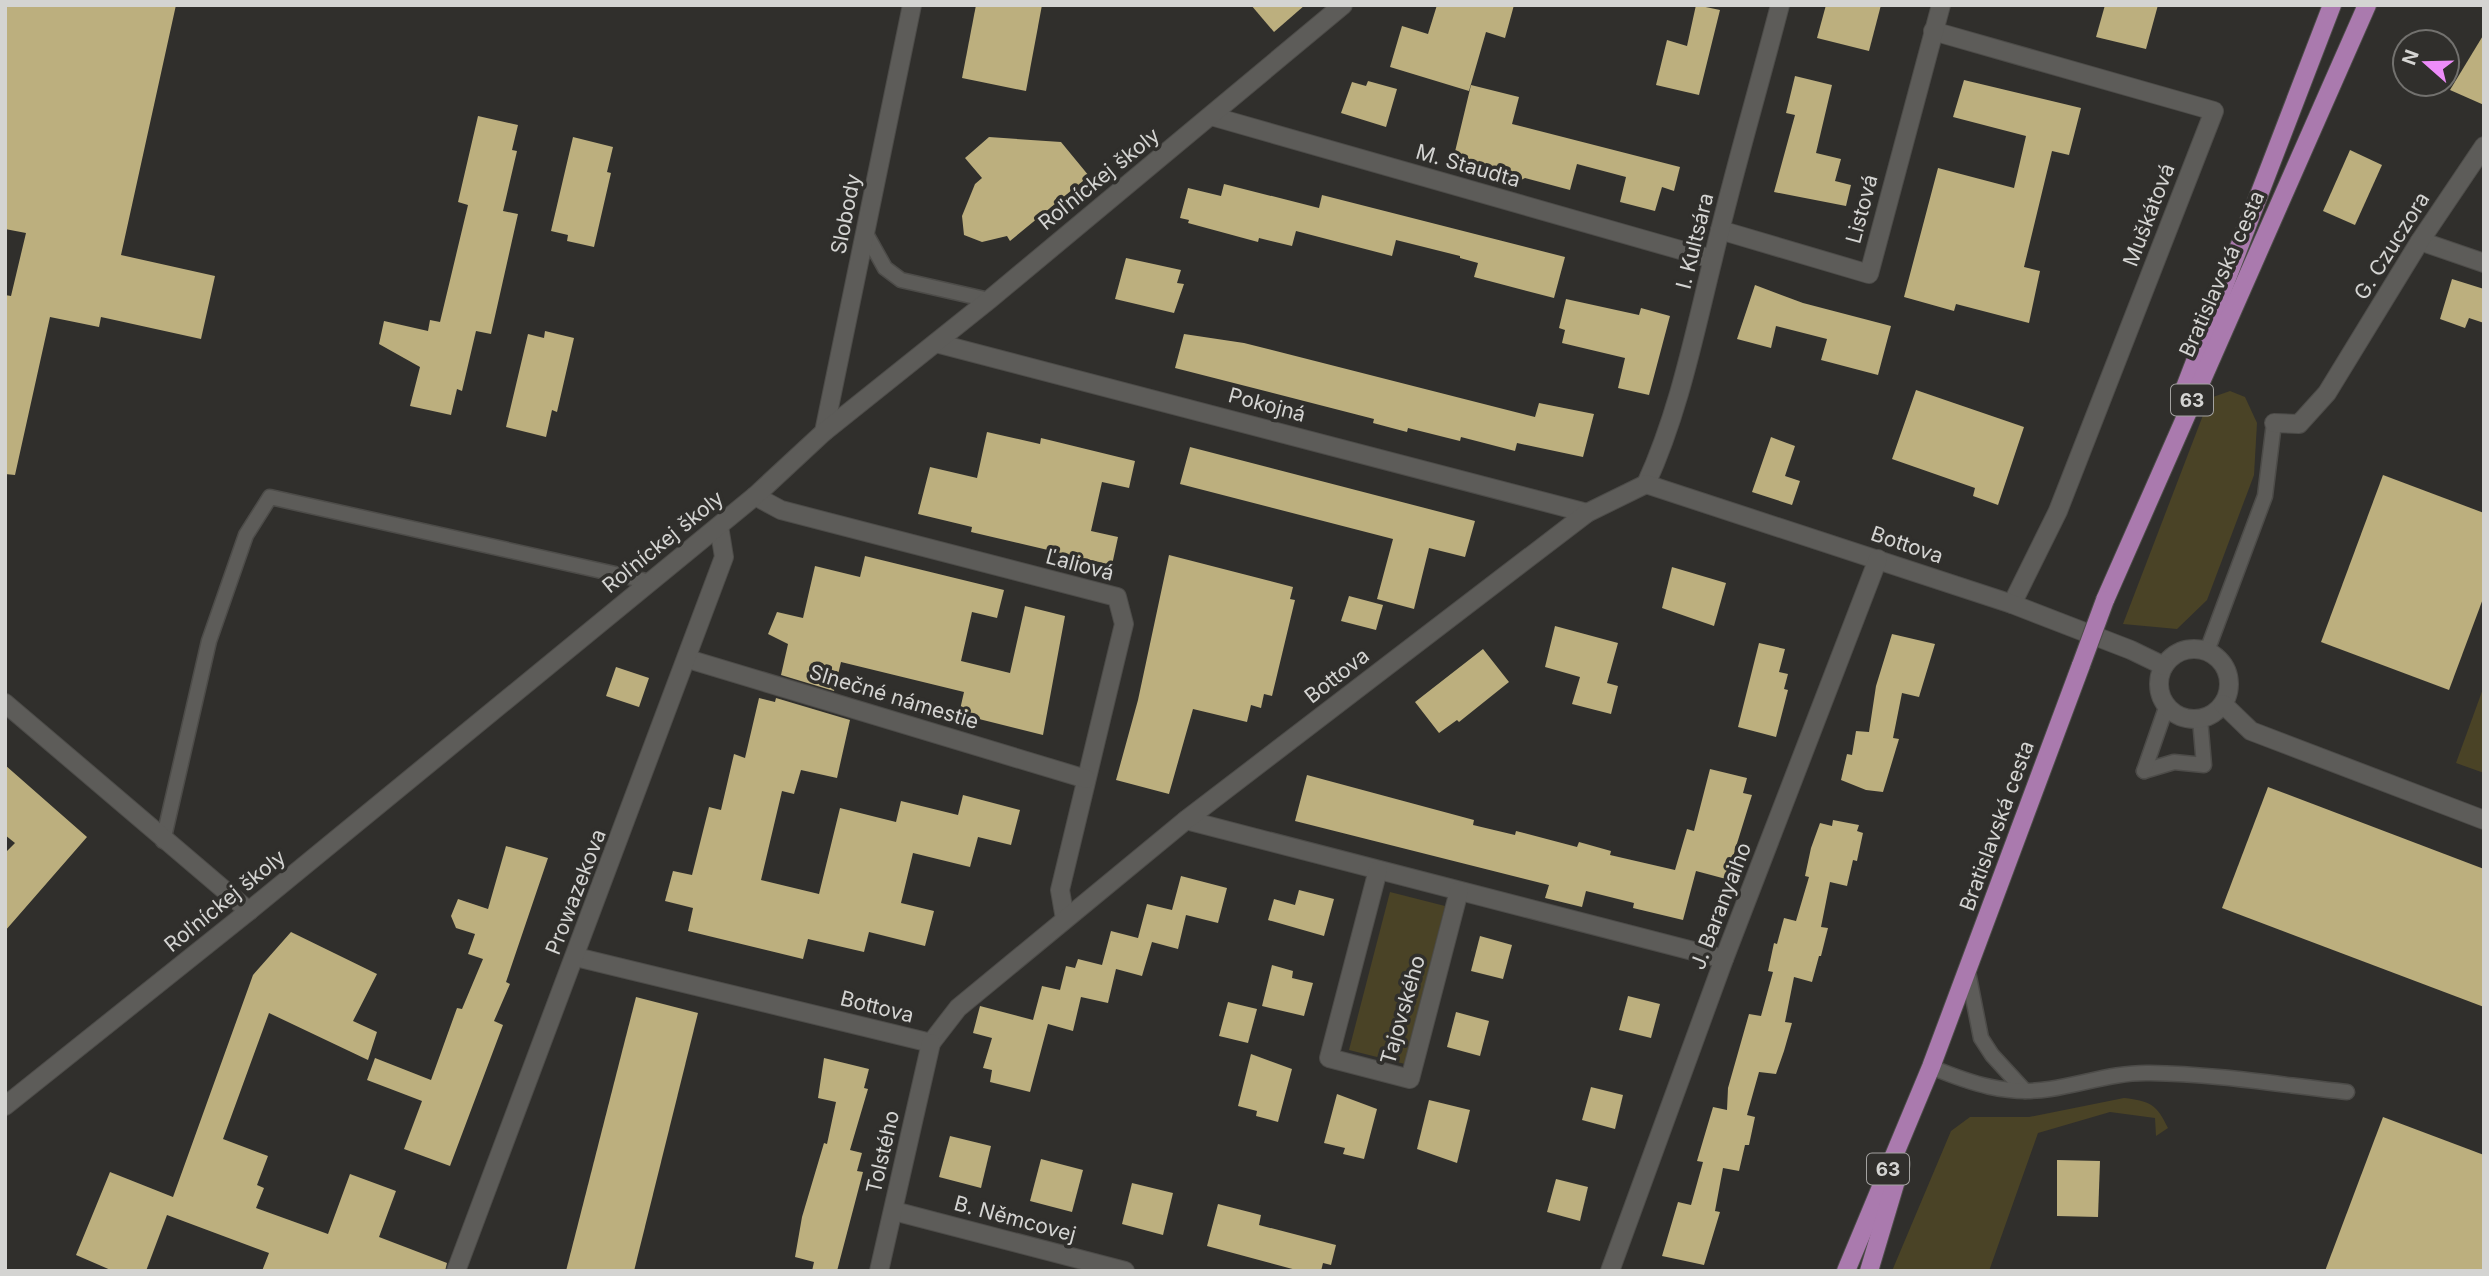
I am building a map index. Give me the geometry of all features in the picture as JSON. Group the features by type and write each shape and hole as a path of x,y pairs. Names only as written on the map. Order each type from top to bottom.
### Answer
{"main road":[{"name":"Bratislavská cesta","path":"1846,1271 1968,972 2105,600 2332,5"},
{"name":"Bratislavská cesta","path":"2105,600 2367,5"},
{"name":"Bratislavská cesta","path":"1869,1271 1931,1067"}],"street":[{"name":"Slobody","path":"824,432 912,5"},
{"name":"Roľníckej školy","path":"5,1106 249,911 719,526 824,432 989,300 1343,5"},
{"name":"I. Kultsára","path":"1646,484 1660,454 1694,344 1712,259 1780,5"},
{"name":"Listová","path":"1720,230 1869,274 1941,5"},
{"name":"Muškátová","path":"1933,31 2214,111 2058,511 2012,604"},
{"name":"M. Staudta","path":"1211,116 1712,259"},
{"name":"G. Czuczora","path":"2274,423 2299,424 2327,393 2420,241 2484,146"},
{"path":"2420,241 2484,262"},
{"name":"Pokojná","path":"936,343 1587,513"},
{"name":"Bottova","path":"576,957 931,1043 958,1008 1186,820 1587,513 1646,484 2012,604 2131,650 2164,666"},
{"name":"Ľaliová","path":"755,496 781,510 1117,597 1124,624 1060,890 1065,919"},
{"name":"Prowazekova","path":"456,1271 688,659 724,557 719,526"},
{"name":"J. Baranyaiho","path":"1610,1271 1724,959 1878,559"},
{"path":"2183,651 2207,651 2223,663 2229,688 2223,704 2211,715 2200,719 2184,718 2167,705 2160,686 2164,666 2183,651"},
{"name":"Slnečné námestie","path":"688,659 1086,779"},
{"path":"5,703 163,841 249,911"},
{"path":"2223,704 2250,731 2484,820"},
{"path":"1186,820 1724,959"},
{"name":"Tajovského","path":"1378,870 1329,1058 1364,1068 1410,1079 1459,891"},
{"name":"Tolstého","path":"879,1271 931,1043"},
{"name":"B. Němcovej","path":"894,1211 1125,1271"}],"lane":[{"path":"866,234 885,268 901,280 989,300"},
{"path":"2207,651 2265,496 2274,423"},
{"path":"163,841 209,641 246,535 270,497 650,582"},
{"path":"2167,705 2144,771 2174,762 2204,765 2200,719"},
{"path":"1968,972 1981,1038 1992,1055 2025,1091"},
{"path":"1931,1067 1981,1086 2025,1091 2148,1073 2347,1093"}],"shaded area":[{"path":"2230,391 2245,397 2257,423 2254,475 2207,600 2177,629 2123,624 2205,410 2213,397"},
{"path":"2484,686 2484,773 2456,763"},
{"path":"1390,892 1445,906 1405,1064 1349,1050"},
{"path":"2124,1098 2152,1106 2168,1128 2156,1136 2155,1118 2110,1112 2038,1133 1989,1271 1892,1271 1951,1131 1970,1117 2029,1117"}],"building":[{"path":"5,5 176,5 121,255 215,276 201,339 101,317 99,327 50,317 15,475 5,474 5,295 11,296 26,233 5,229"},
{"path":"976,5 1042,5 1026,91 962,78"},
{"path":"1251,5 1305,5 1274,32"},
{"path":"1437,5 1514,5 1505,38 1486,32 1469,91 1390,67 1402,26 1428,34"},
{"path":"1696,5 1720,10 1699,95 1656,85 1667,40 1687,46"},
{"path":"1826,5 1881,5 1869,51 1817,38"},
{"path":"2105,5 2158,5 2146,49 2096,37"},
{"path":"2484,34 2484,105 2461,95 2461,72"},
{"path":"1795,76 1832,85 1816,153 1841,159 1835,181 1851,185 1846,206 1774,192 1795,115 1786,113"},
{"path":"1964,80 2081,108 2069,155 2052,151 2024,267 2040,271 2029,323 1956,304 1954,311 1904,297 1938,168 2014,188 2026,136 1953,117"},
{"path":"1368,81 1397,89 1386,127 1341,113 1352,82 1366,86"},
{"path":"1471,85 1519,97 1512,124 1680,167 1674,191 1662,187 1655,211 1620,202 1626,177 1577,164 1570,190 1525,178 1519,181 1495,175 1496,171 1453,160"},
{"path":"478,116 518,125 512,150 517,151 503,211 518,214 491,334 476,331 462,391 457,389 451,415 410,406 420,367 379,344 384,321 428,331 430,320 440,322 468,205 458,202"},
{"path":"573,137 613,147 607,172 611,173 594,247 567,241 568,235 551,231"},
{"path":"989,137 1061,142 1089,176 1010,241 1007,236 982,242 964,235 962,216 975,184 982,178 965,158"},
{"path":"2350,150 2382,165 2355,225 2323,211"},
{"path":"1224,184 1319,208 1322,195 1565,257 1554,298 1474,277 1478,263 1396,240 1392,256 1296,231 1292,246 1259,238 1258,242 1188,223 1189,220 1180,218 1188,188 1221,196"},
{"path":"1126,258 1181,270 1177,283 1184,284 1174,313 1115,299"},
{"path":"2452,279 2484,289 2484,323 2469,318 2465,328 2440,319"},
{"path":"1755,285 1803,303 1891,326 1878,375 1821,360 1827,339 1776,326 1771,348 1737,339"},
{"path":"1566,299 1639,315 1641,308 1670,316 1649,395 1618,388 1625,358 1562,343 1565,330 1559,328"},
{"path":"545,331 574,338 557,412 552,410 546,437 506,427 528,334 544,338"},
{"path":"1184,334 1244,343 1535,417 1539,403 1594,414 1583,457 1517,443 1515,451 1461,437 1460,441 1408,428 1407,432 1373,423 1374,419 1175,368"},
{"path":"1916,390 2024,427 1998,505 1973,496 1975,488 1892,459"},
{"path":"987,432 1040,444 1041,438 1135,461 1129,488 1102,482 1091,531 1118,537 1112,565 971,532 972,527 918,514 930,467 977,478"},
{"path":"1771,437 1795,446 1785,476 1800,481 1792,505 1752,492"},
{"path":"1190,447 1475,521 1465,557 1429,548 1414,609 1377,599 1393,539 1180,484"},
{"path":"2383,475 2484,513 2484,596 2449,690 2321,642"},
{"path":"1169,555 1293,587 1290,599 1295,600 1272,696 1264,694 1261,708 1251,705 1247,722 1193,709 1169,794 1116,780 1138,700"},
{"path":"865,556 1004,590 997,618 972,612 961,661 1010,673 1025,606 1065,616 1043,735 959,714 964,692 841,662 834,691 781,675 788,644 768,634 777,612 803,618 815,566 860,577"},
{"path":"1672,567 1726,583 1714,626 1662,608"},
{"path":"1349,596 1383,605 1376,630 1341,621"},
{"path":"1555,626 1618,643 1607,683 1618,686 1611,714 1572,704 1580,677 1545,667"},
{"path":"1892,634 1935,644 1919,697 1902,693 1893,738 1899,739 1883,792 1866,790 1841,780 1847,754 1852,755 1856,731 1869,732 1876,686"},
{"path":"1759,643 1785,649 1779,672 1788,674 1784,689 1788,690 1776,737 1738,727"},
{"path":"1483,649 1509,682 1459,722 1457,720 1439,733 1415,702"},
{"path":"616,667 649,678 639,707 606,696"},
{"path":"759,698 775,702 776,698 850,720 837,778 801,770 794,794 782,791 761,880 819,894 840,808 896,822 901,801 958,815 963,795 1020,810 1011,845 978,837 970,867 913,853 901,903 934,911 925,946 869,932 864,952 808,939 803,959 688,931 693,908 665,901 673,871 692,875 709,807 721,810 734,754 745,758"},
{"path":"5,765 87,837 5,931 5,853 15,843 5,835"},
{"path":"1710,769 1747,778 1743,793 1752,795 1726,879 1696,871 1683,920 1633,908 1634,903 1586,891 1582,907 1545,898 1549,885 1295,821 1307,775 1474,820 1473,825 1515,835 1516,831 1577,847 1579,842 1611,851 1610,855 1675,870 1687,829 1694,831"},
{"path":"2268,787 2484,869 2484,1007 2222,908"},
{"path":"1833,820 1859,825 1857,831 1863,833 1857,861 1853,860 1847,886 1830,882 1821,927 1828,928 1812,982 1794,977 1785,1022 1792,1023 1784,1051 1776,1074 1759,1072 1747,1115 1755,1117 1749,1145 1745,1145 1739,1171 1723,1168 1715,1211 1720,1212 1704,1265 1662,1256 1678,1202 1691,1205 1703,1162 1697,1161 1713,1107 1727,1110 1728,1088 1749,1014 1761,1016 1773,972 1768,971 1774,943 1777,944 1784,918 1796,921 1809,877 1805,876 1811,848 1820,823 1832,826"},
{"path":"506,846 548,858 506,982 510,984 494,1021 503,1025 450,1166 404,1149 422,1101 367,1080 375,1058 431,1080 457,1008 462,1009 483,959 468,954 475,934 456,928 451,916 458,899 488,909"},
{"path":"1181,876 1227,888 1218,923 1186,915 1178,949 1152,942 1142,976 1116,969 1108,1003 1081,997 1073,1031 1048,1024 1030,1092 990,1082 992,1070 983,1068 992,1038 973,1033 980,1006 1033,1020 1042,986 1060,990 1066,966 1075,968 1078,959 1102,965 1111,931 1138,938 1147,904 1172,910"},
{"path":"1299,890 1334,899 1324,936 1268,920 1274,899 1295,905"},
{"path":"291,932 377,974 353,1021 377,1032 368,1060 269,1013 223,1139 268,1156 257,1185 264,1188 256,1208 328,1234 350,1174 396,1191 379,1237 447,1263 445,1271 262,1271 269,1253 167,1215 146,1271 113,1271 76,1255 110,1172 173,1197 253,975"},
{"path":"1480,936 1512,945 1503,979 1471,971"},
{"path":"1272,965 1293,971 1292,978 1313,983 1304,1016 1262,1006"},
{"path":"1628,996 1660,1004 1651,1038 1619,1030"},
{"path":"636,997 698,1013 634,1271 566,1271"},
{"path":"1228,1002 1257,1009 1248,1043 1219,1036"},
{"path":"1456,1012 1489,1021 1480,1056 1447,1047"},
{"path":"1251,1054 1292,1069 1278,1122 1256,1116 1257,1111 1238,1106"},
{"path":"824,1058 869,1069 864,1088 868,1089 850,1150 862,1153 857,1171 863,1172 837,1271 812,1271 814,1262 795,1257 802,1217 824,1143 827,1144 836,1102 818,1098"},
{"path":"1591,1087 1623,1095 1615,1129 1582,1120"},
{"path":"1337,1094 1377,1109 1364,1159 1343,1154 1345,1148 1324,1143"},
{"path":"1429,1100 1470,1110 1457,1163 1417,1149"},
{"path":"2383,1117 2484,1155 2484,1271 2325,1271"},
{"path":"950,1136 991,1146 981,1188 939,1177"},
{"path":"1041,1159 1083,1170 1072,1212 1030,1201"},
{"path":"2057,1160 2100,1161 2098,1217 2057,1216"},
{"path":"1556,1179 1588,1187 1580,1221 1547,1212"},
{"path":"1132,1183 1173,1193 1163,1235 1122,1224"},
{"path":"1218,1204 1261,1215 1259,1225 1336,1245 1331,1265 1323,1263 1321,1271 1300,1271 1207,1246"}]}
